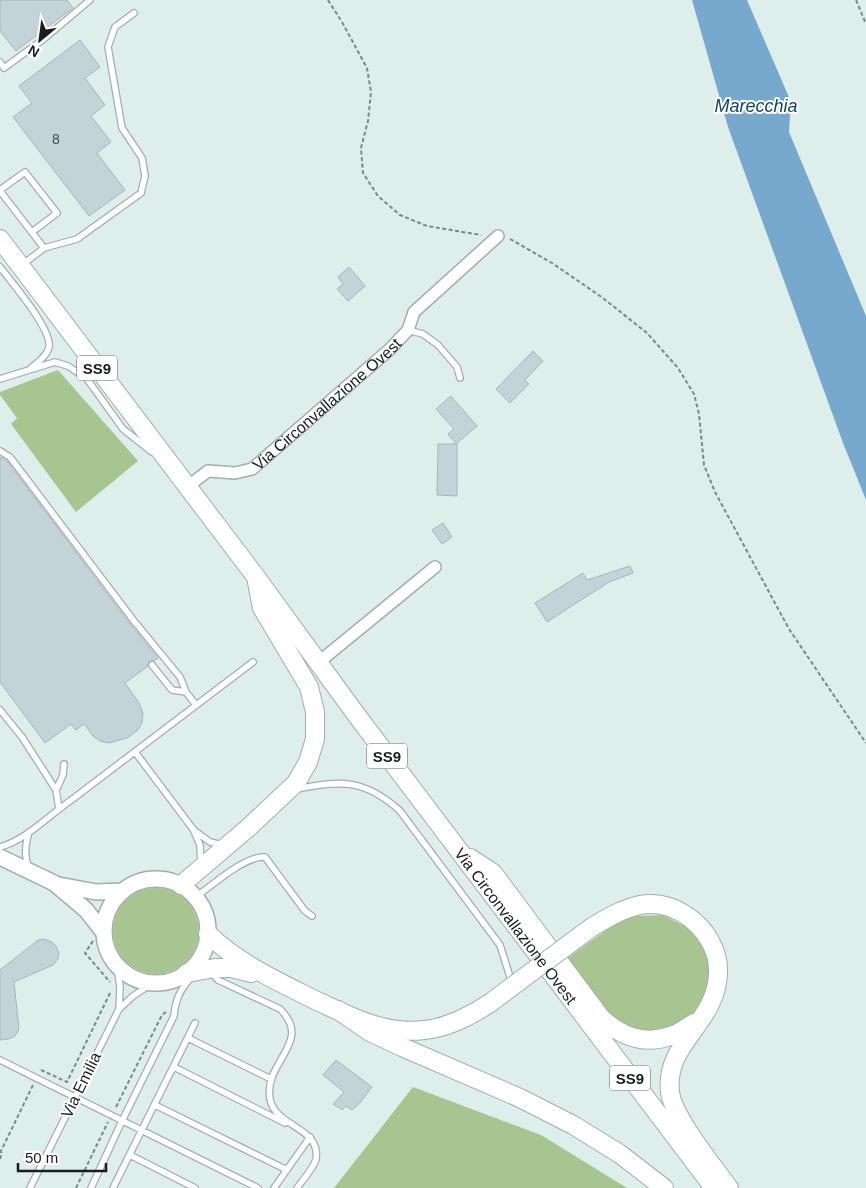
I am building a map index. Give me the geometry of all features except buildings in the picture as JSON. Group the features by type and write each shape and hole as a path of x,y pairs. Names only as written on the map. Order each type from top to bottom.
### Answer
{"main road":[{"name":"Via Circonvallazione Ovest","path":"0,239 256,577 457,849 714,1188"},
{"path":"181,885 229,846 296,783 308,762 315,739 315,712 309,687 262,608 256,577"},
{"path":"457,849 493,873 601,1018 614,1030 631,1037 654,1040 675,1035 702,1017"},
{"path":"0,857 54,884 86,910 117,966 140,980 153,983 171,981 198,971 231,968 266,976"},
{"path":"99,936 112,903 122,891 135,883 150,879 166,880 181,885 196,897 205,915 208,934 205,949 198,962 198,971"},
{"path":"54,884 96,892 122,891"},
{"path":"208,934 225,950 266,976 362,1022 386,1029 423,1030 447,1025 470,1016 615,913 642,905 666,906 686,915 704,931 715,950 719,971 711,1005 679,1049 670,1070 670,1093 680,1119 729,1188"},
{"path":"338,1010 370,1032 520,1098 573,1125 620,1154 664,1188"}],"street":[{"name":"Via Circonvallazione Ovest","path":"187,487 208,471 234,473 252,469 389,350 408,330 414,312 498,236"},
{"path":"319,662 435,566"}],"lane":[{"path":"0,62 4,68 45,38 90,0"},
{"path":"21,266 44,248 77,239 141,193 145,176 142,158 122,128 108,47 115,27 134,13"},
{"path":"32,232 56,213 25,172 0,190 44,248"},
{"path":"0,268 41,322 49,338 49,349 30,368"},
{"name":"Via Circonvallazione Ovest","path":"408,330 424,334 438,345 457,367 460,378"},
{"path":"0,379 30,368 55,362 68,366 87,380 123,429 174,469"},
{"path":"0,451 10,457 134,621 180,677 186,692 196,705"},
{"path":"0,847 29,832 253,662"},
{"path":"152,665 172,690 186,692"},
{"path":"0,710 22,738 56,790 59,809"},
{"path":"136,752 192,829 200,845 201,869"},
{"path":"56,790 63,775 64,764"},
{"path":"288,790 321,784 344,783 369,788 385,797 400,811 500,945 510,977"},
{"path":"192,829 210,842 229,846"},
{"path":"29,832 25,856 30,871"},
{"path":"196,897 237,866 260,857 265,857 305,911 312,916"},
{"name":"Via Emilia","path":"117,966 120,987 119,1009"},
{"path":"92,1188 122,1121 174,1016 179,994 198,971 280,1009 288,1017 292,1027 292,1040 275,1067 269,1085 270,1100 276,1112 310,1137 315,1146 316,1161 297,1188"},
{"name":"Via Emilia","path":"30,1188 119,1009 133,996 153,983"},
{"path":"115,1188 196,1023"},
{"path":"188,1038 272,1079"},
{"path":"0,1060 258,1188"},
{"path":"174,1067 300,1130"},
{"path":"155,1105 286,1170"},
{"path":"274,1188 310,1137"},
{"path":"130,1155 195,1188"}],"path":[{"path":"328,0 367,68 371,92 368,121 362,148 363,173 378,196 400,215 427,226 471,234 498,236 511,240 552,263 647,333 678,368 694,394 699,414 704,465 715,492 789,629 866,743"},
{"path":"856,0 866,24"},
{"path":"99,936 85,953 111,982"},
{"path":"0,1154 42,1069 67,1082 111,991"},
{"path":"76,1187 162,1015 175,1008"},
{"path":"0,1159 3,1147"}],"green space":[{"path":"58,370 138,461 76,512 11,424 17,418 0,395 0,392"},
{"path":"156,888 172,891 180,895 192,907 196,915 199,931 196,947 192,955 180,967 172,971 156,974 140,971 132,967 120,955 116,947 113,931 116,915 120,907 132,895 140,891"},
{"path":"663,915 690,929 708,955 710,982 702,1005 690,1019 673,1029 655,1033 634,1032 610,1019 566,959 616,923 636,916"},
{"path":"413,1087 541,1135 627,1188 334,1188"}],"water":[{"name":"Marecchia","path":"692,0 747,0 791,102 789,132 866,316 866,500 843,443 728,127"}]}
